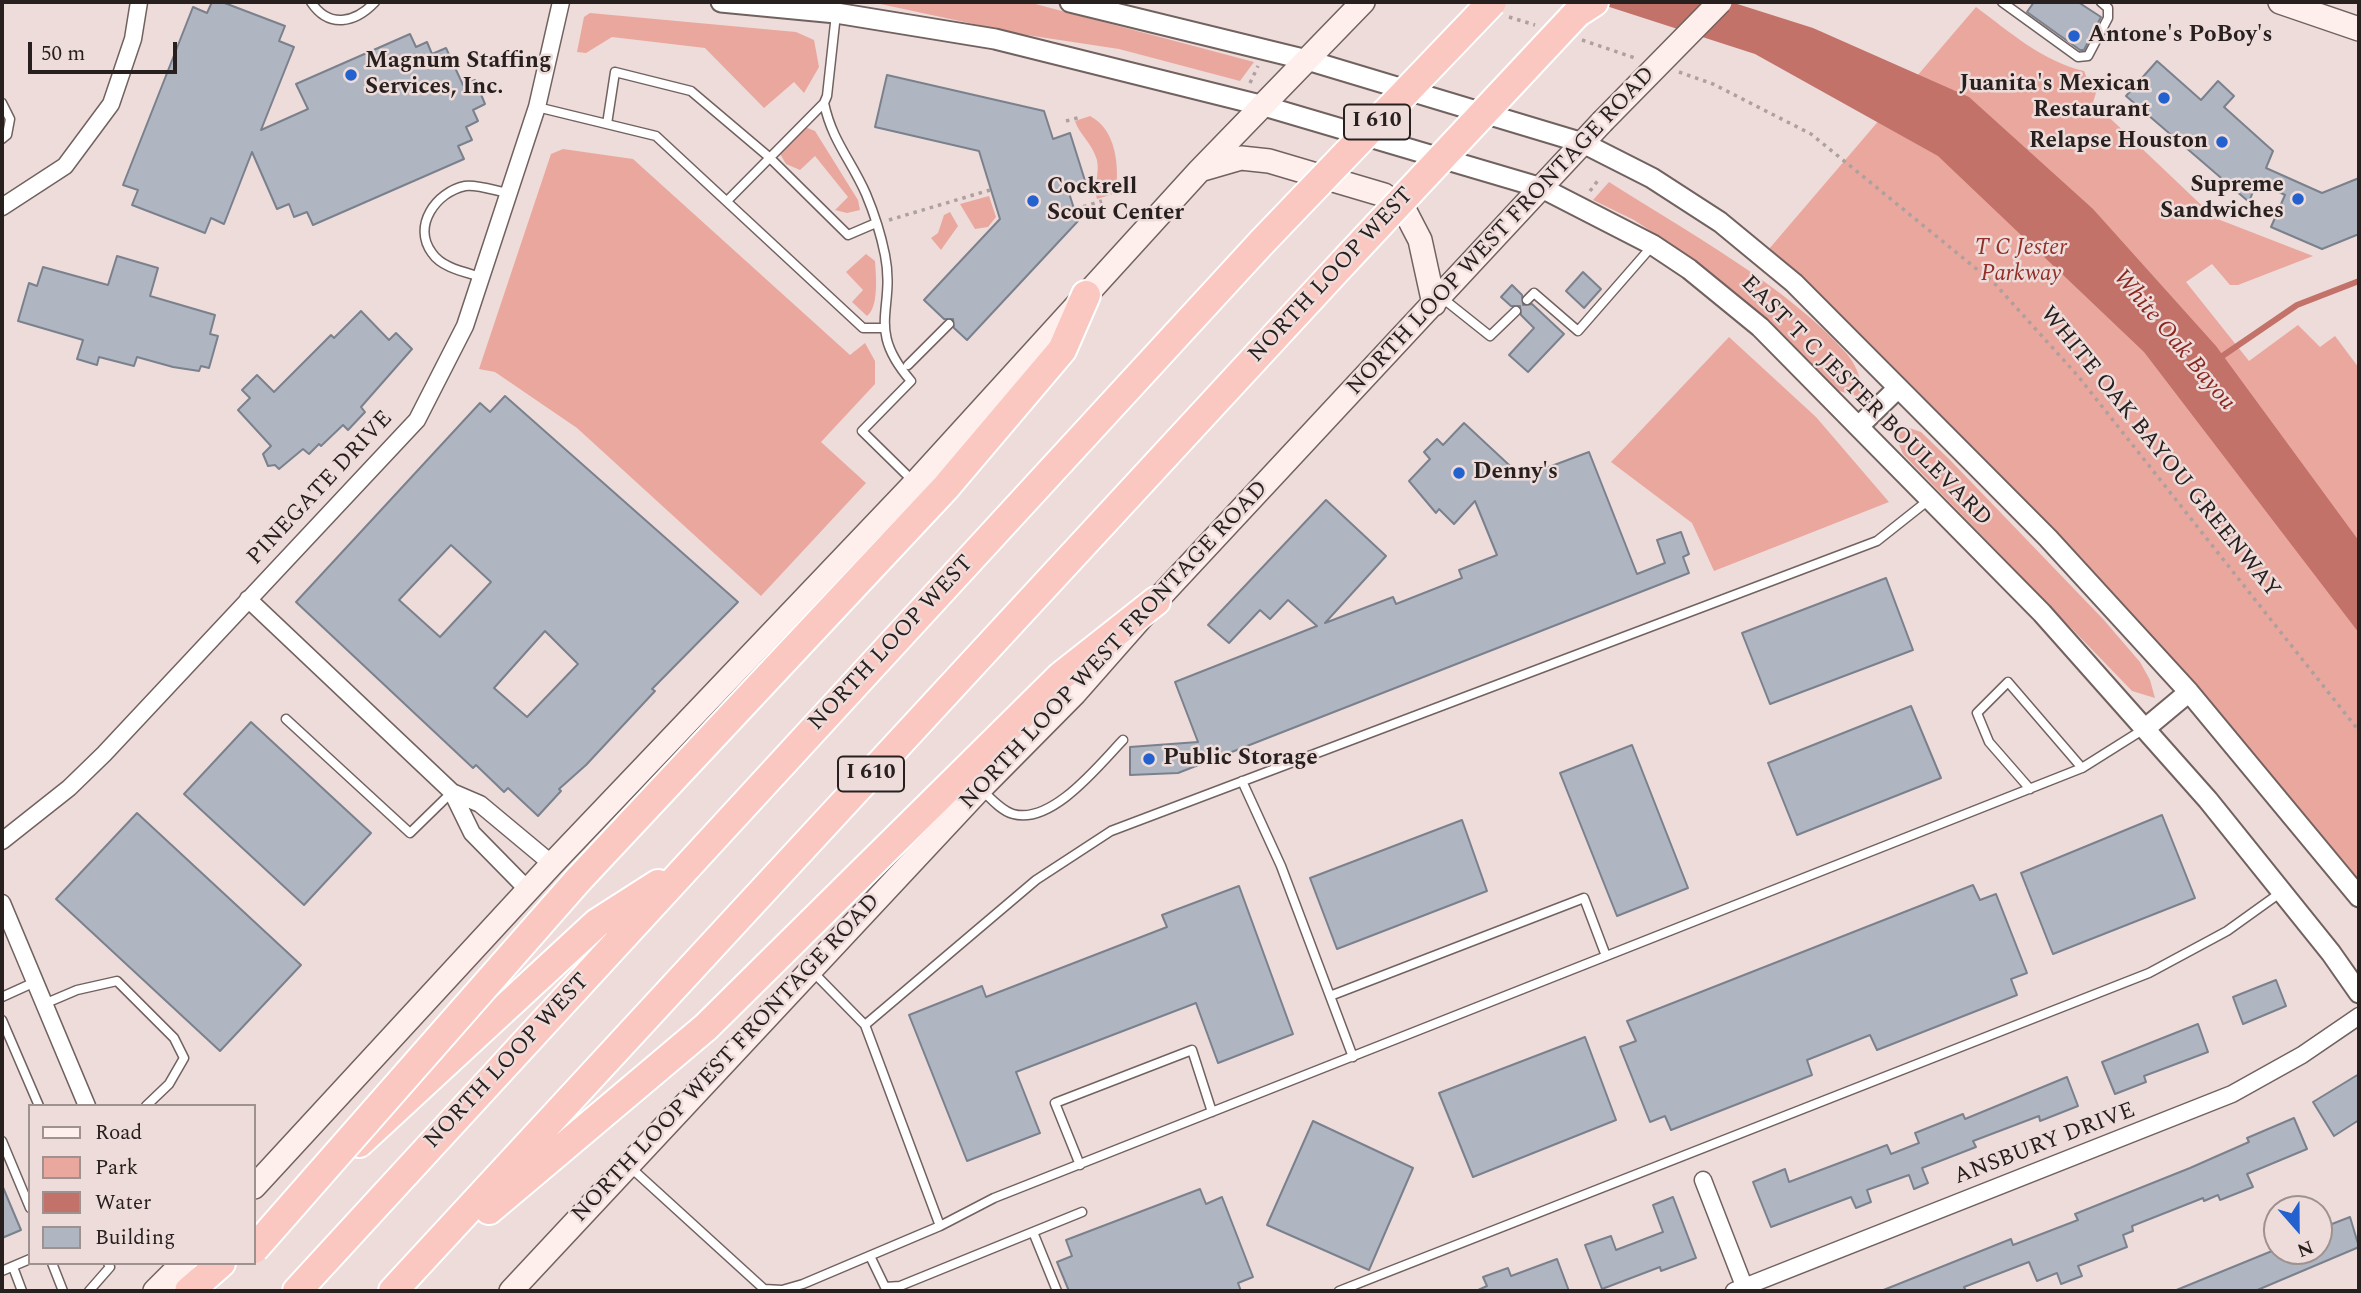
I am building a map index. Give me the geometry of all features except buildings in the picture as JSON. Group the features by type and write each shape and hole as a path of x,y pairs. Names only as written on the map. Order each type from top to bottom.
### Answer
{"highway":[{"name":"NORTH LOOP WEST","path":"297,1291 1262,242 1497,8"},
{"name":"NORTH LOOP WEST","path":"396,1288 1343,263 1585,14"},
{"path":"256,1247 578,880 946,486 1062,350 1086,295"},
{"path":"396,1288 706,1027 1061,676 1156,601"},
{"path":"256,1233 417,1092 597,923 689,863"},
{"path":"189,1291 219,1265"},
{"path":"216,1291 239,1265"}],"main road":[{"name":"NORTH LOOP WEST FRONTAGE ROAD","path":"511,1291 980,789 1075,693 1156,601 1602,122 1720,2"},
{"path":"2280,2 2359,29"},
{"path":"256,1185 552,864 915,483 1199,171 1360,5"},
{"path":"1199,171 1241,158 1269,161 1384,195 1406,213 1420,240 1437,300"},
{"path":"155,1291 181,1265"}],"street":[{"path":"2,207 65,166 111,104 133,39 139,2"},
{"name":"PINEGATE DRIVE","path":"2,841 69,788 104,754 417,420 465,326 537,107 561,2"},
{"name":"EAST T C JESTER BOULEVARD","path":"721,2 836,7 995,39 1264,106 1542,188 1653,245 1735,304 2042,613 2147,727 2283,891 2359,993"},
{"name":"EAST T C JESTER BOULEVARD","path":"1070,2 1307,60 1583,143 1681,196 1746,241 1794,283 2048,538 2189,692 2359,897"},
{"path":"1858,426 1898,388"},
{"path":"248,599 452,792 480,804 552,864"},
{"path":"2147,727 2189,692"},
{"path":"452,792 472,833 528,890"},
{"path":"2,903 86,1104"},
{"name":"ANSBURY DRIVE","path":"1741,1290 2232,1094 2302,1055 2359,1016"},
{"path":"1703,1180 1741,1290"}],"lane":[{"path":"311,2 319,14 332,21 348,21 363,14 375,2"},
{"path":"2002,2 2078,57 2088,56 2108,18 2108,8 2101,2"},
{"path":"728,200 824,103 827,96 836,7"},
{"path":"607,124 615,72 691,91 769,157 848,235 876,223"},
{"path":"2,103 10,119 7,135 2,139"},
{"path":"824,103 830,130 866,193 876,223 886,258 884,328 895,362 911,381 862,431 915,483"},
{"path":"537,107 656,136 863,328 884,328"},
{"path":"481,277 442,263 431,253 425,236 427,215 437,200 468,185 508,193"},
{"path":"1527,300 1534,292 1578,331 1653,245"},
{"path":"1437,300 1490,336 1516,311"},
{"path":"908,365 949,324"},
{"path":"865,1025 1036,880 1078,849 1111,831 1877,541 1930,499"},
{"path":"2030,789 1989,742 1977,713 2008,682 2082,768"},
{"path":"286,719 410,834 452,792"},
{"path":"628,1165 764,1289 782,1290 803,1284 940,1226 994,1198 2082,768 2147,727"},
{"path":"980,789 1010,813 1025,815 1049,807 1067,797 1123,740"},
{"path":"1242,781 1281,866 1353,1057"},
{"path":"1339,1291 2149,972 2227,931 2283,891"},
{"path":"1330,996 1584,898 1606,956"},
{"path":"811,970 865,1025 940,1226"},
{"path":"44,1004 77,990 117,981 174,1038 184,1058 169,1084 148,1104"},
{"path":"2,997 35,982"},
{"path":"2,1020 38,1104"},
{"path":"1080,1165 1055,1102 1192,1050 1212,1112"},
{"path":"2,1141 28,1203"},
{"path":"870,1256 885,1287 900,1286 1082,1212"},
{"path":"1033,1232 1058,1291"},
{"path":"2,1271 28,1260"},
{"path":"53,1265 64,1291"},
{"path":"89,1291 110,1268 109,1265"},
{"path":"13,1266 22,1291"}],"path":[{"path":"1497,8 1542,27"},
{"path":"1585,14 1642,60"},
{"path":"1250,83 1258,66"},
{"name":"WHITE OAK BAYOU GREENWAY","path":"1668,68 1713,84 1811,134 1995,284 2078,376 2359,731"},
{"path":"1066,121 1081,117"},
{"name":"NORTH LOOP WEST FRONTAGE ROAD","path":"1587,195 1599,179"},
{"path":"876,223 990,190"},
{"path":"1074,209 1102,201"}],"green space":[{"path":"871,2 1028,2 1254,62 1240,81 1119,49 1020,34"},
{"name":"T C Jester Parkway","path":"1976,7 2027,45 2054,60 2084,71 2088,81 2099,84 2093,102 2215,218 2313,256 2238,285 2230,285 2212,264 2186,282 2249,361 2298,325 2320,347 2335,336 2359,368 2359,885 2214,711 2063,543 1888,363 1769,249"},
{"path":"590,13 796,32 814,40 819,67 804,93 794,82 764,108 705,48 612,37 586,53 577,52 584,17"},
{"path":"1090,116 1106,130 1111,140 1117,172 1116,193 1097,199 1097,160 1075,121"},
{"path":"805,127 815,131 858,200 860,210 847,213 835,210 848,197 815,156 800,170 786,164 779,152"},
{"path":"563,149 633,159 850,355 865,343 875,361 875,384 821,442 866,483 761,596 577,428 495,372 479,369 551,154"},
{"path":"1609,182 1734,261 1796,306 1851,359 1859,375 1863,398 1829,388 1762,316 1695,260 1634,220 1593,200"},
{"path":"989,196 996,217 988,227 975,229 960,204"},
{"path":"950,212 958,226 941,250 931,238 938,233 944,215"},
{"path":"866,254 875,261 876,283 875,299 867,316 852,302 863,290 846,272"},
{"path":"1729,337 1816,417 1889,502 1714,571 1692,523 1611,462"},
{"path":"1898,424 1921,432 2103,619 2140,662 2150,680 2155,698 2132,691 1903,454 1892,428"}],"water":[{"name":"White Oak Bayou","path":"1594,2 1731,2 1813,28 1969,97 2093,209 2216,346 2359,541 2359,633 2144,352 1938,156 1755,54"}],"waterway":[{"name":"White Oak Bayou","path":"2218,359 2297,305 2359,281"}],"place":[{"name":"Antone's PoBoy's","path":"2074,36"},
{"name":"Magnum Staffing Services, Inc.","path":"351,75"},
{"name":"Juanita's Mexican Restaurant","path":"2164,98"},
{"name":"Relapse Houston","path":"2222,142"},
{"name":"Supreme Sandwiches","path":"2298,199"},
{"name":"Cockrell Scout Center","path":"1033,201"},
{"name":"Denny's","path":"1459,473"},
{"name":"Public Storage","path":"1149,759"}]}
